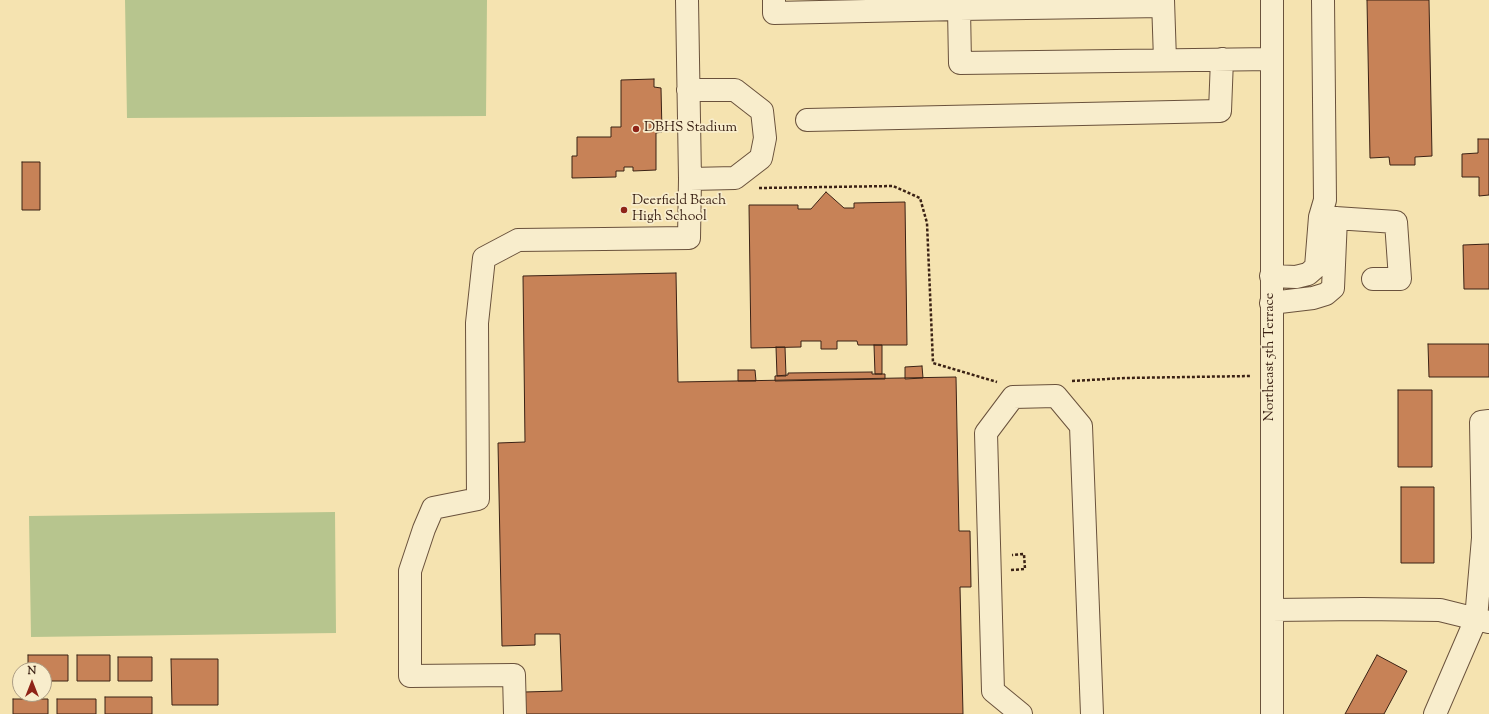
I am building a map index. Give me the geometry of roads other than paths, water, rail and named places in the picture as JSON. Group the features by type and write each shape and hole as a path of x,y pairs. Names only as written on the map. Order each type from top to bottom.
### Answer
{"street":[{"path":"515,714 514,675 410,676 410,570 424,530 433,508 478,499 478,323 484,258 518,240 688,238 690,179 687,0"},
{"path":"774,0 774,13 1163,3 1165,60"},
{"name":"Northeast 5th Terrace","path":"1272,0 1272,714"},
{"path":"1271,303 1313,298 1326,294 1333,288 1328,218 1325,200 1323,0"},
{"path":"959,9 960,64 1272,59"},
{"path":"807,120 1220,111 1222,59"},
{"path":"688,90 735,90 762,111 765,138 760,158 735,178 690,179"},
{"path":"1271,276 1296,277 1308,274 1316,267 1328,218"},
{"path":"1328,218 1396,222 1400,279 1373,279"},
{"path":"1021,714 993,691 986,433 1013,397 1056,396 1081,426 1092,714"},
{"path":"1435,714 1482,621 1483,538 1486,511 1481,422 1489,421"},
{"path":"1272,610 1440,610 1482,621"}],"place":[{"name":"DBHS Stadium","path":"636,129"},
{"name":"Deerfield Beach High School","path":"624,210"}]}
